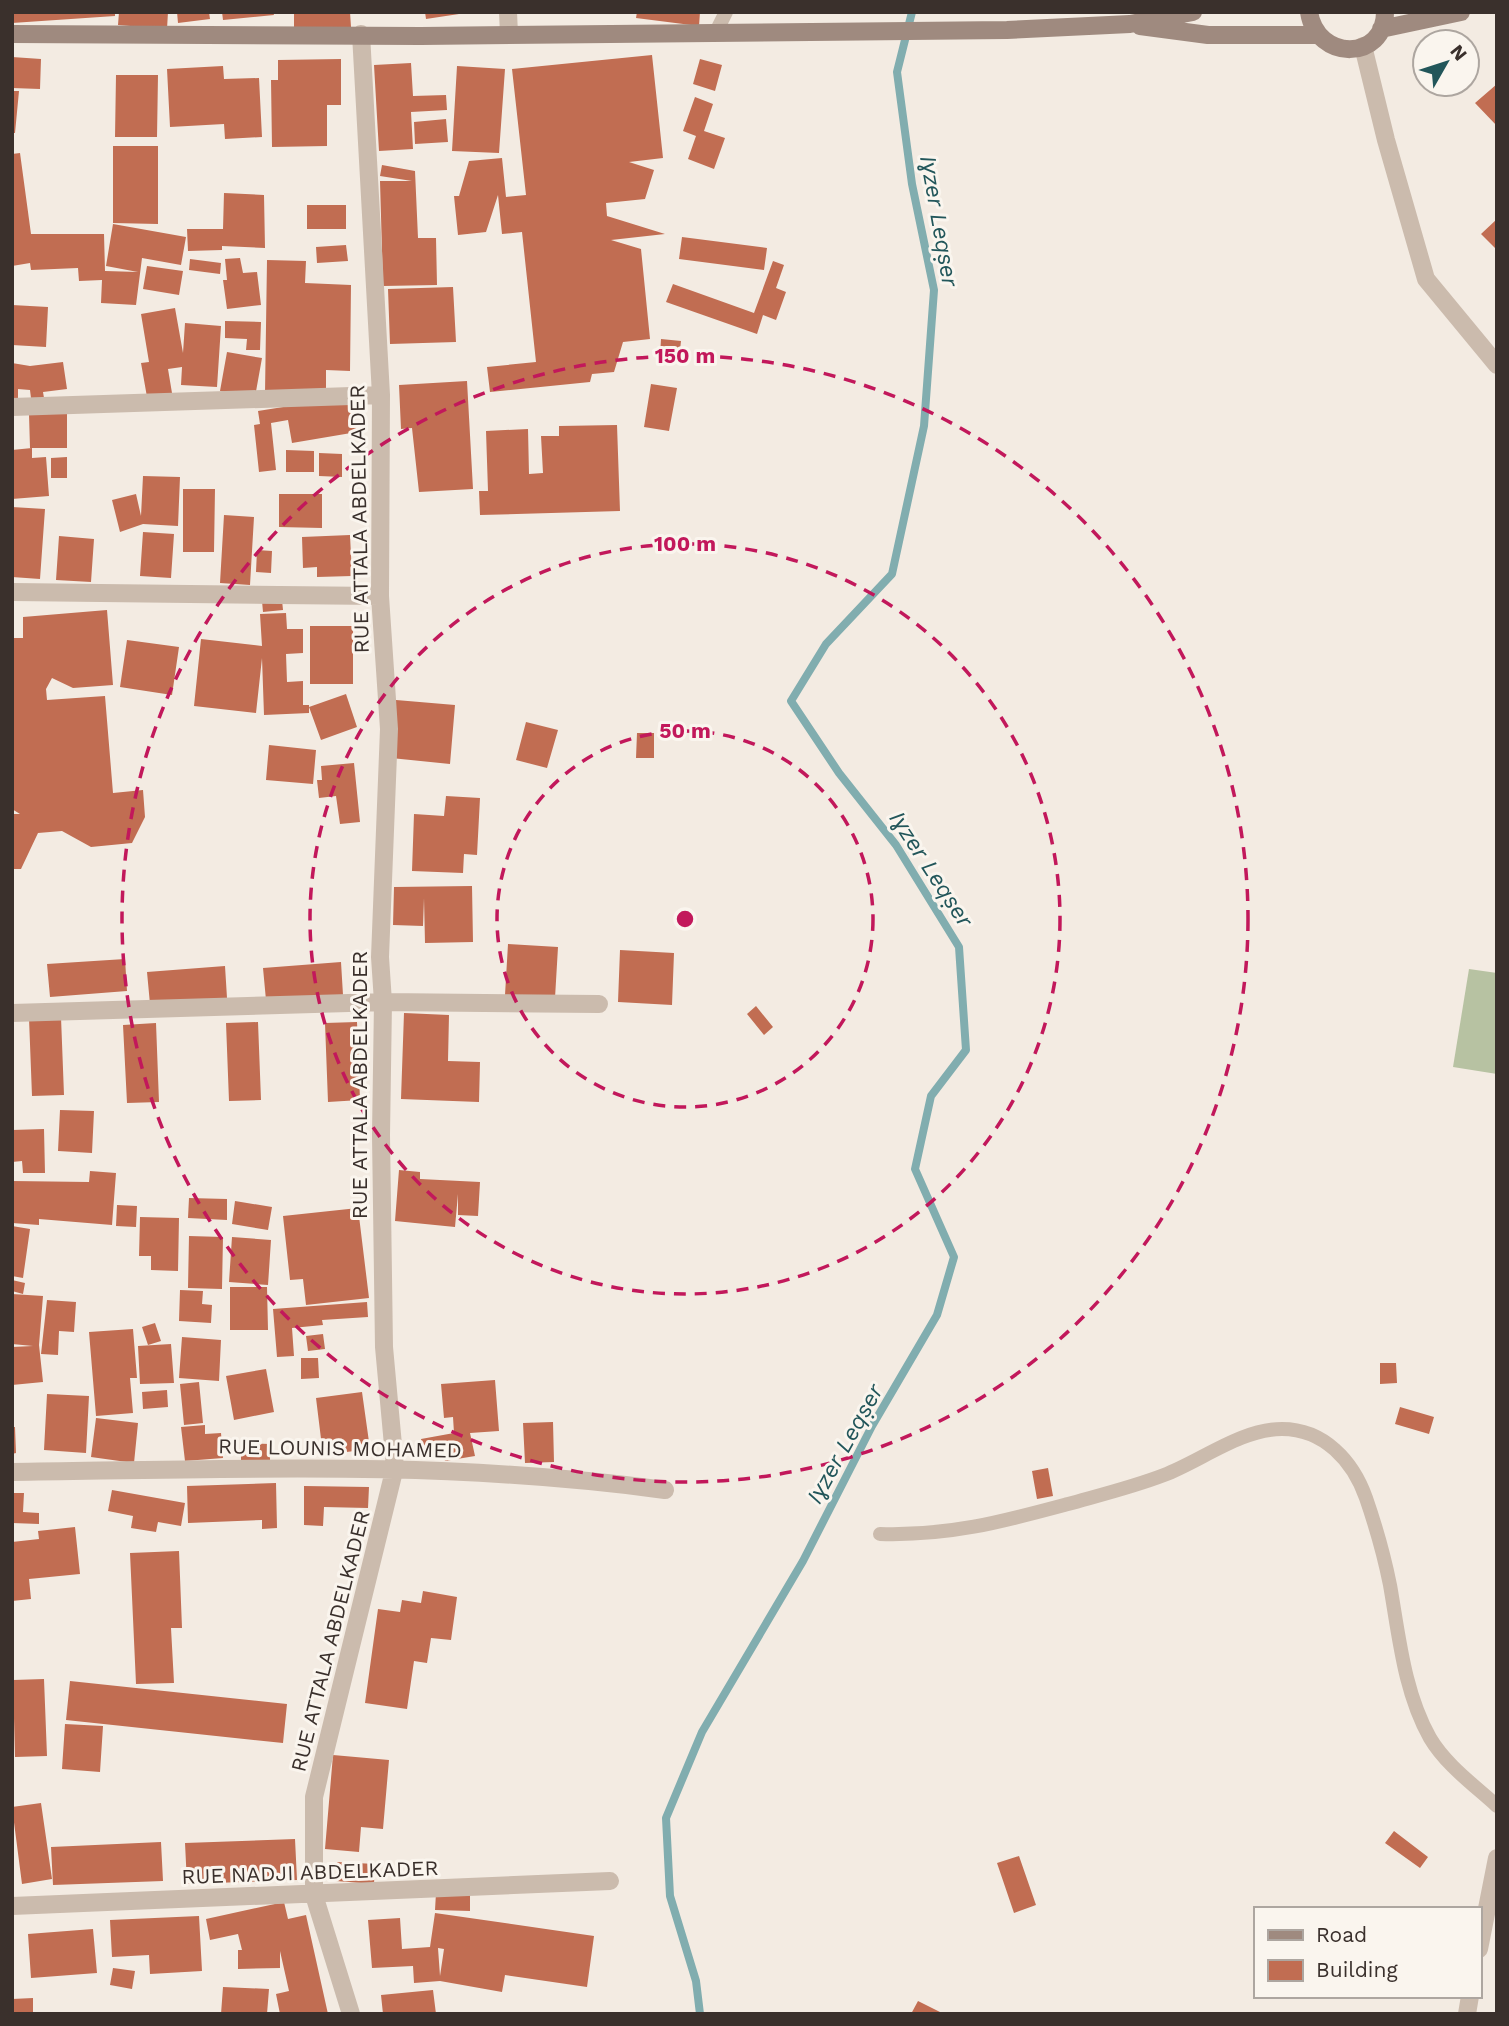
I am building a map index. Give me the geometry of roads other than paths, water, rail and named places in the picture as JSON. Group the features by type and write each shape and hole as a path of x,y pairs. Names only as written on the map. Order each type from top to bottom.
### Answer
{"main road":[{"path":"12,34 1007,30 1130,24 1193,12"},
{"path":"1309,12 1317,35"},
{"path":"1130,24 1208,35 1317,35 1338,49 1363,46 1383,21 1461,12"}],"street":[{"path":"508,12 509,34"},
{"name":"RUE ATTALA ABDELKADER","path":"351,2014 314,1895 314,1797 395,1467 384,1347 381,1135 383,1002 380,957 389,729 380,596 381,395 361,34"},
{"path":"1363,46 1386,140 1426,279 1497,365"},
{"path":"12,407 381,395"},
{"path":"12,592 380,596"},
{"path":"12,1013 383,1002 599,1004"},
{"name":"RUE LOUNIS MOHAMED","path":"12,1472 395,1467 562,1478 666,1490"},
{"path":"1481,1939 1497,1858"},
{"name":"RUE NADJI ABDELKADER","path":"12,1906 610,1881"}],"lane":[{"path":"716,32 726,12"},
{"path":"880,1534 921,1535 971,1529 1144,1482 1258,1432 1283,1429 1308,1434 1331,1445 1349,1463 1361,1485 1379,1537 1415,1707 1431,1740 1456,1770 1497,1806"}],"waterway":[{"name":"Iɣzer Leqṣer","path":"700,2014 696,1981 670,1896 666,1818 702,1732 803,1561 872,1426 937,1315 954,1257 915,1169 931,1096 966,1050 959,947 896,845 839,773 791,701 826,644 892,574 924,426 934,290 912,184 897,72 912,12"}]}
